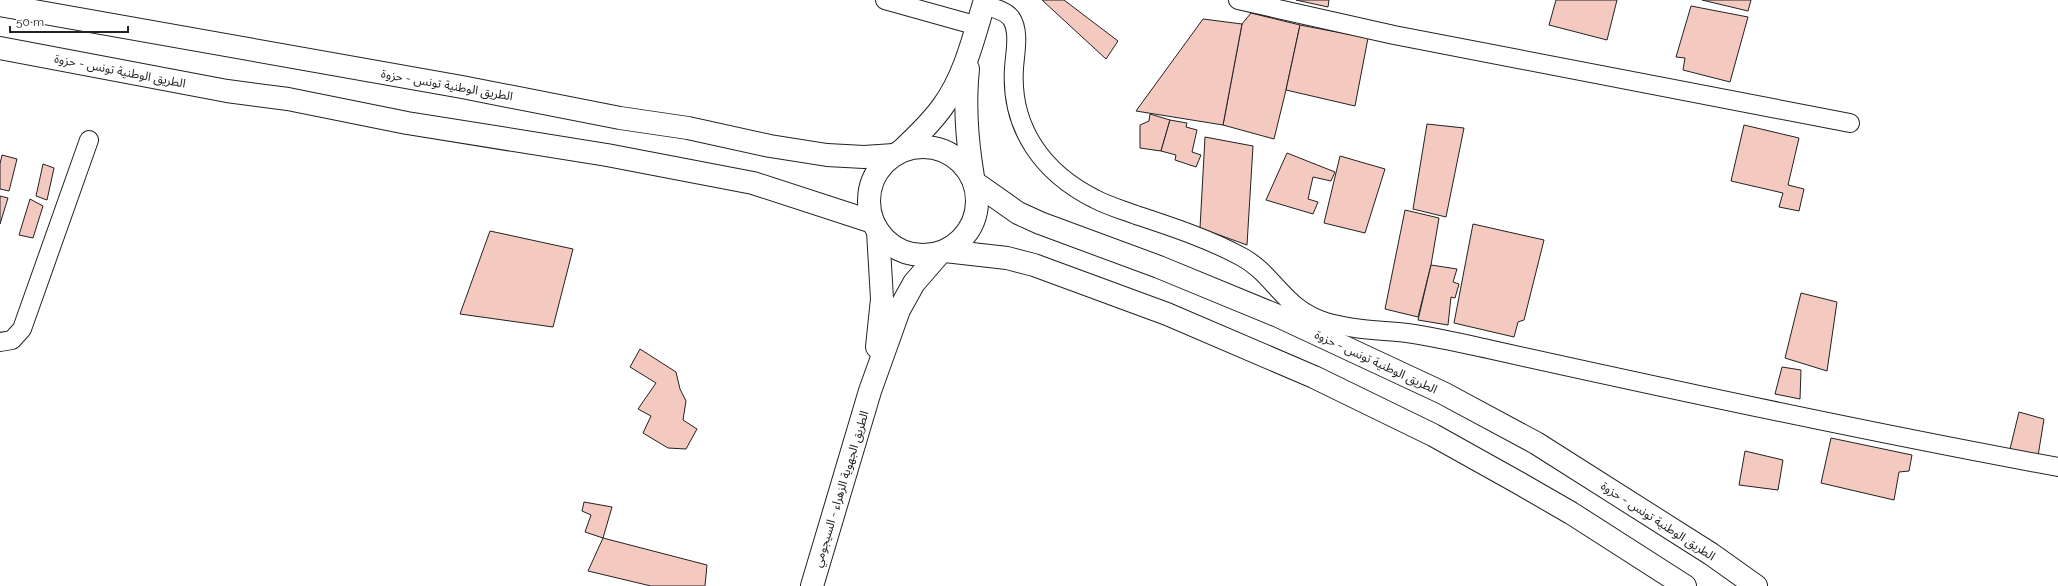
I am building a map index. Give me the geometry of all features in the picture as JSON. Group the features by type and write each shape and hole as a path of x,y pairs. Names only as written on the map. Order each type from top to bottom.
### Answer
{"main road":[{"path":"984,3 978,26 959,78 944,105 924,130 880,168 871,185 869,203 875,227 890,244 905,253 923,256 943,252 1007,258 1034,265 1167,314 1314,377 1433,435 1520,483 1571,513 1685,586"},
{"name":"الطريق الوطنية تونس - حزوة","path":"0,4 620,118 688,128 770,146 827,155 864,157 897,153"},
{"name":"الطريق الوطنية تونس - حزوة","path":"0,48 227,91 288,99 407,123 607,155 753,183 875,227"},
{"path":"943,252 959,242 970,230 976,214 978,198 973,179 966,134 966,91 970,48"},
{"path":"897,153 917,147 934,147 949,153 963,163 973,179"},
{"name":"الطريق الوطنية تونس - حزوة","path":"973,179 1018,213 1040,223 1151,264 1265,311 1370,358 1443,393 1563,460 1705,550 1756,586"},
{"name":"الطريق الجهوية الزهراء - السيجومي","path":"870,391 880,327 882,299 875,227"},
{"name":"الطريق الجهوية الزهراء - السيجومي","path":"812,586 870,391 899,310 906,294 914,283 943,252"}],"street":[{"path":"885,0 978,26"},
{"path":"1238,0 1394,35 1850,124"},
{"path":"984,3 1004,12 1014,23 1016,33 1013,76 1018,116 1026,135 1041,156 1058,174 1076,189 1098,201 1180,230 1242,257 1257,268 1292,304 1306,314 1325,322 1347,327 1436,337 1656,386 2058,467"},
{"path":"0,342 12,340 22,328 89,140"}],"building":[{"path":"1042,0 1064,0 1118,41 1106,59"},
{"path":"1296,0 1329,0 1328,7"},
{"path":"1556,0 1617,0 1607,40 1549,25"},
{"path":"1702,0 1751,0 1748,11"},
{"path":"1691,6 1748,17 1730,82 1683,70 1685,58 1676,57"},
{"path":"1251,13 1300,25 1274,139 1223,125 1242,24"},
{"path":"1203,19 1242,24 1223,125 1136,111"},
{"path":"1300,25 1368,38 1355,106 1286,90"},
{"path":"1150,114 1170,120 1161,151 1140,148 1140,125 1149,121"},
{"path":"1170,120 1187,123 1186,127 1197,130 1192,152 1201,155 1196,167 1175,160 1176,155 1161,151"},
{"path":"1427,124 1464,128 1446,217 1413,209"},
{"path":"1744,125 1799,138 1788,185 1804,189 1799,211 1779,207 1783,193 1731,181"},
{"path":"1205,137 1253,146 1247,245 1200,228"},
{"path":"1287,153 1335,172 1331,181 1313,177 1308,199 1318,202 1313,214 1266,200"},
{"path":"2,155 17,159 9,191 0,189 0,164"},
{"path":"1340,156 1385,169 1365,233 1324,223"},
{"path":"43,164 54,168 47,200 36,196"},
{"path":"0,196 8,198 0,224"},
{"path":"30,199 43,206 33,238 19,235"},
{"path":"1405,210 1439,218 1431,265 1418,317 1385,309"},
{"path":"1473,224 1544,240 1524,320 1518,322 1514,337 1454,323"},
{"path":"490,231 573,249 553,327 460,314"},
{"path":"1431,265 1457,269 1453,282 1459,284 1455,298 1451,297 1448,325 1418,320"},
{"path":"1801,293 1837,302 1827,371 1785,358"},
{"path":"640,349 676,372 680,389 686,401 683,420 697,429 686,449 668,448 643,433 651,416 638,409 656,383 630,367"},
{"path":"1782,367 1801,370 1800,399 1775,394"},
{"path":"2019,412 2044,419 2038,456 2010,449"},
{"path":"1831,438 1912,455 1909,471 1899,472 1894,500 1821,483"},
{"path":"1745,451 1783,460 1778,490 1739,485"},
{"path":"584,502 612,507 603,538 585,532 591,515 582,511"},
{"path":"603,538 707,565 705,586 651,586 588,571"}]}
